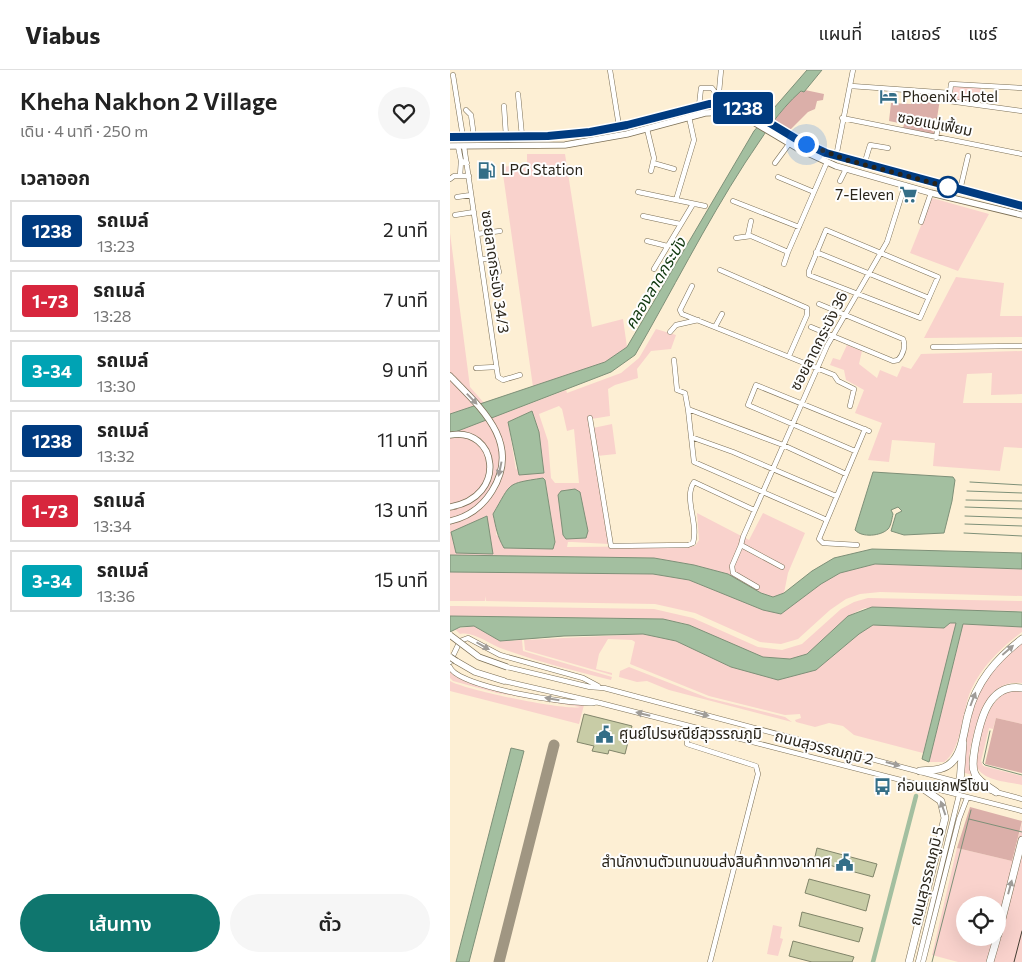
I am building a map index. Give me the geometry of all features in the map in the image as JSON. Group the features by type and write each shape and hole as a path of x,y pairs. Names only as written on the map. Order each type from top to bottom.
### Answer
{"highway":[{"path":"920,771 944,768 953,762 972,700 980,683 995,662 1022,639"},
{"path":"996,792 974,774 973,762 978,729 986,708 998,693 1007,688 1022,688"},
{"path":"960,782 964,730"},
{"path":"909,962 945,813 941,801 918,785"},
{"path":"1006,901 1022,840"},
{"path":"990,962 994,946"}],"main road":[{"path":"450,137 548,136 619,126 699,106 718,103 737,105 816,149 864,165 1022,206"},
{"path":"450,146 548,146 608,138 689,117 728,112 740,114 787,142 826,162 931,193 1022,215"},
{"path":"548,136 548,146"},
{"path":"905,185 908,176"},
{"path":"450,376 492,423 498,434 502,457 497,483 483,503 473,512 450,521"},
{"path":"450,435 466,436 475,439 488,454 490,472 488,482 476,497 450,507"},
{"path":"450,636 479,657 507,667"},
{"path":"451,660 475,672 504,681"}],"street":[{"path":"610,70 619,126"},
{"path":"718,103 717,95 721,70"},
{"path":"836,156 853,70"},
{"path":"453,75 463,137"},
{"path":"1022,88 952,84 950,93 950,103 1022,111"},
{"path":"850,86 950,93"},
{"path":"699,106 701,88 712,88 717,95"},
{"path":"518,94 522,136"},
{"path":"504,106 506,136"},
{"path":"466,110 471,115 474,137"},
{"path":"676,200 694,140 689,117"},
{"name":"ซอยแม่เฟี้ยม","path":"842,118 1022,154"},
{"path":"936,138 939,119"},
{"path":"647,129 653,163 652,171"},
{"path":"775,163 787,142"},
{"path":"864,165 870,145 888,148"},
{"name":"ซอยลาดกระบัง 34/3","path":"461,146 474,212 496,367"},
{"path":"960,190 968,156"},
{"path":"460,176 464,162"},
{"path":"784,264 826,162"},
{"path":"653,163 667,169 674,169"},
{"path":"840,181 846,169"},
{"path":"450,179 468,176"},
{"path":"778,177 814,192"},
{"name":"ซอยลาดกระบัง 36","path":"756,587 733,573 732,566 754,510 817,368 889,237 905,185"},
{"path":"638,192 705,206"},
{"path":"921,222 931,193"},
{"path":"457,197 471,195"},
{"path":"733,201 799,227"},
{"path":"654,269 693,204"},
{"path":"456,215 474,212"},
{"path":"643,216 680,224"},
{"path":"748,235 751,221"},
{"path":"826,230 881,252 938,277 920,318 809,275 816,252 826,230"},
{"path":"477,234 500,231"},
{"path":"736,238 748,235 788,252"},
{"path":"647,241 667,246"},
{"path":"816,252 929,298"},
{"path":"481,259 496,260 499,272"},
{"path":"720,270 807,308 807,315 789,356"},
{"path":"692,286 680,312 834,375 838,381 853,388 854,396 850,406"},
{"path":"811,327 893,361 898,360 902,354 905,343 904,339 820,304"},
{"path":"715,327 722,314"},
{"path":"670,332 676,325 698,320"},
{"path":"933,347 1022,346"},
{"path":"674,360 677,390 685,393 694,462 827,520"},
{"path":"476,368 496,367 500,380 520,375"},
{"path":"855,451 748,405 751,394 757,384 867,430 855,451 836,496 820,542 857,544"},
{"path":"688,409 783,446 846,474"},
{"path":"590,418 611,546 688,545 693,543 695,526 690,498 691,486 694,482 754,510"},
{"path":"691,437 774,468 836,496"},
{"path":"741,545 782,567"},
{"path":"451,660 460,641 468,638 500,655 582,678 604,688"},
{"path":"450,667 454,673 486,687 581,704 600,703"},
{"name":"ถนนสุวรรณภูมิ 2","path":"507,667 604,688 1022,798"},
{"name":"ถนนสุวรรณภูมิ 2","path":"504,681 600,703 1022,812"},
{"path":"688,726 687,744 756,766 758,774 710,962"},
{"name":"ถนนสุวรรณภูมิ 5","path":"918,962 959,795"},
{"name":"ถนนสุวรรณภูมิ 5","path":"923,962 959,819 967,798"}],"shaded area":[{"path":"807,70 822,70 804,92 801,91 785,107 745,163 702,234 635,355 611,372 450,434 450,414 605,362 627,347 754,131"},
{"path":"952,85 981,88 979,103 952,102"},
{"path":"805,90 824,94 823,100 817,101 815,109 808,112 790,130 775,120 793,98"},
{"path":"919,92 941,93 937,118 934,118 932,131 935,132 935,136 903,129 904,124 889,121 891,103 911,104 912,101 918,101"},
{"path":"527,154 565,154 592,327 623,319 627,347 606,362 533,387 502,167 527,164"},
{"path":"932,198 989,214 958,271 910,253"},
{"path":"450,233 470,387 484,403 450,414"},
{"path":"956,277 1004,283 1000,316 1022,316 1022,337 924,338"},
{"path":"656,329 676,335 671,349 651,351 637,369 638,378 608,389 610,416 591,419 593,428 612,424 616,454 597,456 609,544 568,542 567,547 695,546 699,540 697,513 749,540 763,513 805,533 788,573 784,593 773,597 761,593 728,574 694,565 654,558 450,555 450,434 566,390 567,393 621,373 639,358","holes":["559,406 562,409 567,431 574,429 579,483 555,483 551,478 548,441 539,414","532,411 539,432 516,470 508,422","545,479 555,542 553,549 496,535 497,528 493,514 503,496 515,484"]},
{"path":"847,345 862,351 859,364 877,378 880,370 897,377 902,366 911,369 921,354 1022,351 1022,394 991,395 992,373 967,374 963,403 1022,403 1022,448 1004,447 1000,471 933,466 935,443 892,440 889,462 868,460 882,423 855,413 864,390 846,380 844,370 830,365 833,358 840,360"},
{"path":"532,411 539,432 544,473 519,475 508,422"},
{"path":"873,472 953,477 955,480 952,501 944,533 904,535 891,531 896,514 902,511 898,507 891,510 893,514 891,522 889,528 885,531 876,535 858,533 855,530"},
{"path":"543,478 545,480 555,542 553,549 504,548 498,535 493,514 503,496 515,484"},
{"path":"575,489 580,492 588,531 586,538 566,539 563,535 558,495 561,491"},
{"path":"487,516 493,554 456,553 451,532"},
{"path":"872,549 1022,553 1022,569 875,564 840,573 821,584 781,614 763,610 689,580 653,574 450,572 450,555 654,558 694,565 728,574 761,593 773,597 784,593 812,571 834,558"},
{"path":"875,564 1022,569 1022,596 880,592 860,594 846,599 830,610 798,639 781,644 760,642 695,613 655,604 486,601 485,596 485,601 450,601 450,572 653,574 689,580 763,610 781,614 821,584 840,573"},
{"path":"868,598 1022,601 1022,611 865,608 847,618 813,650 805,655 790,659 760,656 731,645 689,625 663,619 450,616 450,606 654,609 693,618 758,647 782,650 802,644 841,609 854,602"},
{"path":"872,607 1022,612 1022,627 963,624 929,762 922,759 956,623 950,623 944,628 873,625 859,634 816,670 778,680 731,667 676,641 643,634 564,636 500,641 474,626 460,627 450,632 450,616 663,619 689,625 763,657 790,659 807,654 848,616"},
{"path":"950,623 957,623 923,753 854,735 843,726 829,723 815,727 796,722 795,720 801,718 800,714 785,715 709,696 630,664 635,642 632,640 608,639 599,654 596,669 612,673 612,675 525,650 524,640 643,634 676,641 731,667 816,670 859,634 873,625 944,628"},
{"path":"963,624 1022,627 1022,632 993,658 975,681 968,698 955,748 950,756 944,762 929,762"},
{"path":"474,626 500,641 522,640 523,651 612,677 611,680 516,654 476,636 460,634 455,629"},
{"path":"1022,641 1022,683 1011,683 1002,686 988,699 979,717 971,747 969,761 972,775 962,772 970,720 978,694 991,672"},
{"path":"629,667 708,698 785,717 792,722 669,690 647,681 637,682 619,677 620,671"},
{"path":"450,671 461,678 494,690 584,705 579,724 450,691 450,681 515,699 556,706 580,707 497,693 453,681 450,678"},
{"path":"1008,691 1022,691 1022,724 996,718 993,729 989,728 981,761 983,766 1022,776 1022,785 986,776 977,767 975,760 989,712 1000,697"},
{"path":"996,718 1022,724 1022,773 985,764"},
{"path":"511,748 524,751 469,962 456,962"},
{"path":"970,807 1022,821 1012,861 957,848"},
{"path":"1022,823 1022,962 958,962 932,955 957,848 1012,861"},
{"path":"773,925 782,927 780,938 783,939 778,956 767,954"}],"building":[{"name":"ศูนย์ไปรษณีย์สุวรรณภูมิ","path":"584,714 632,726 625,754 609,750 608,754 592,751 594,746 577,742"},
{"name":"สำนักงานตัวแทนขนส่งสินค้าทางอากาศ","path":"817,848 877,864 873,877 814,861"},
{"name":"สำนักงานตัวแทนขนส่งสินค้าทางอากาศ","path":"809,879 870,895 866,911 805,893"},
{"name":"สำนักงานตัวแทนขนส่งสินค้าทางอากาศ","path":"802,912 863,928 859,942 799,926"},
{"path":"793,941 854,957 852,962 812,962 789,956"}],"waterway":[{"path":"970,482 1022,485"},
{"path":"967,491 1022,493"},
{"path":"966,500 1022,501"},
{"path":"965,507 1022,509"},
{"path":"965,516 1022,518"},
{"path":"965,524 1022,526"},
{"path":"964,533 1022,536"},
{"path":"990,731 983,763 1022,775"},
{"path":"873,962 916,796"},
{"path":"932,962 971,810"},
{"path":"969,819 1022,832"}],"taxiway":[{"path":"499,962 554,745"}],"railway":[{"path":"1014,962 1022,931"}],"bus line":[{"name":"1238","path":"450,137 548,136 590,132 627,125 709,104 728,103 748,110 798,140 826,153 934,184 1022,206"}],"place":[{"name":"Phoenix Hotel","path":"888,97"},
{"name":"LPG Station","path":"487,170"},
{"name":"7-Eleven","path":"908,195"},
{"name":"ศูนย์ไปรษณีย์สุวรรณภูมิ","path":"605,734"},
{"name":"ก่อนแยกฟรีโซน","path":"883,786"},
{"name":"สำนักงานตัวแทนขนส่งสินค้าทางอากาศ","path":"845,862"}],"route":[{"path":"806,144 847,160 952,188 948,187"}],"water label":[{"name":"คลองลาดกระบัง","path":"655,283"}]}
